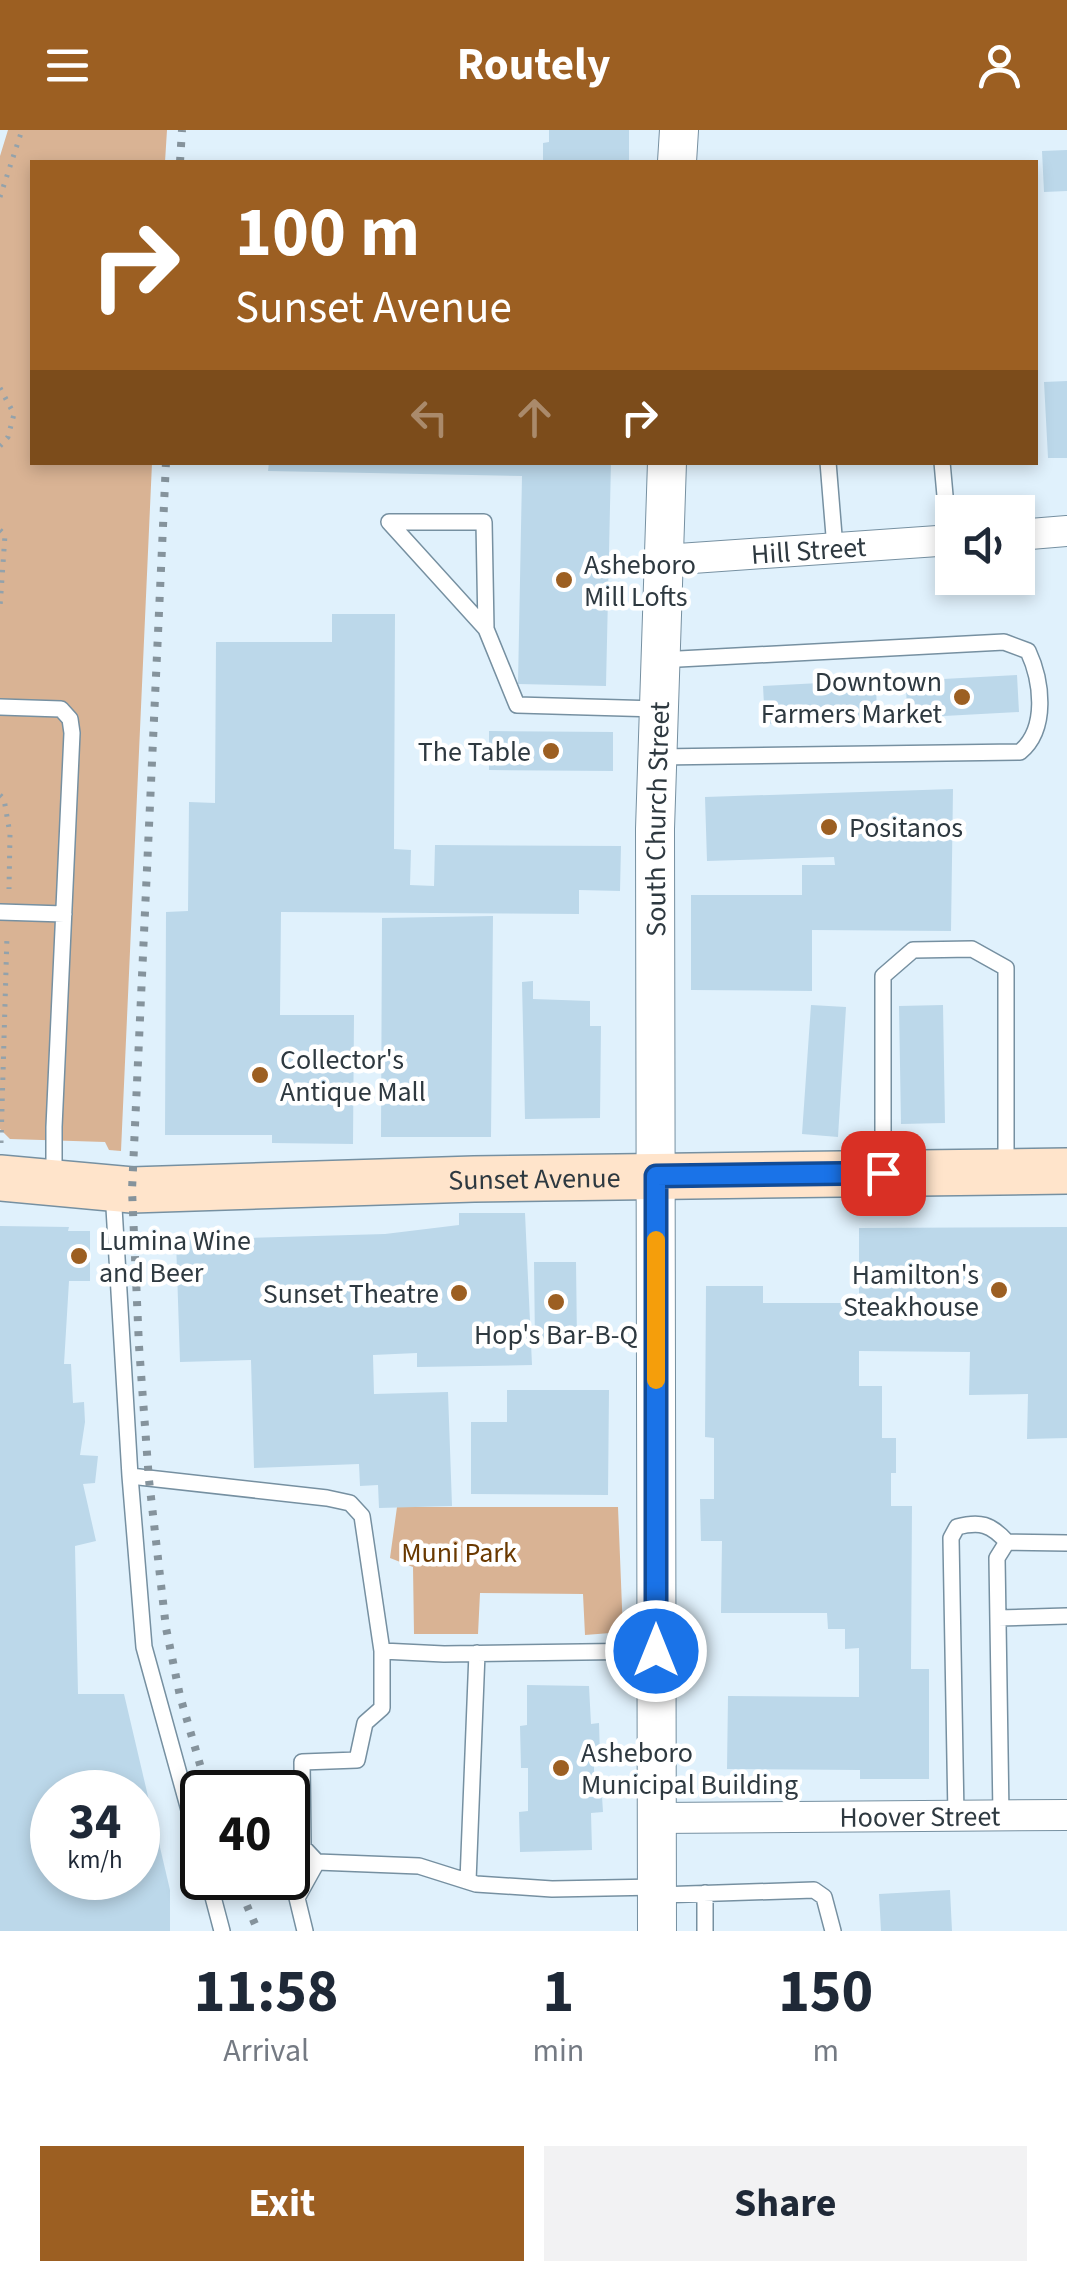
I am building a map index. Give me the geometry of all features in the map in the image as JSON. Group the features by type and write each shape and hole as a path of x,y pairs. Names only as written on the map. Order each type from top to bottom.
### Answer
{"main road":[{"name":"Sunset Avenue","path":"0,1178 132,1190 1067,1170"}],"street":[{"path":"678,130 678,160"},
{"name":"South Church Street","path":"657,1904 656,758 667,465"},
{"path":"1035,534 1067,532"},
{"name":"Hill Street","path":"664,560 935,541"},
{"name":"Hoover Street","path":"656,1818 1067,1815"}],"lane":[{"path":"828,465 835,548"},
{"path":"942,465 946,495"},
{"path":"486,629 484,522 389,522 486,629 518,705 658,709"},
{"path":"656,758 1020,752 1031,743 1037,728 1039,698 1037,670 1028,651 1004,642 660,660"},
{"path":"0,707 61,709 70,719 54,1182"},
{"path":"4,913 64,914"},
{"path":"883,1173 882,976 912,950 972,949 1006,968 1006,1172"},
{"path":"112,1188 144,1647 180,1777"},
{"path":"130,1476 327,1498 350,1503 362,1516 382,1652 382,1708 364,1724 357,1760 302,1762 303,1847 317,1862 419,1866 476,1884 552,1889 657,1904 705,1894 814,1890 824,1897 832,1931"},
{"path":"956,1816 951,1538 956,1527 975,1522 993,1526 1006,1542 1067,1543"},
{"path":"1001,1816 998,1558 1006,1542"},
{"path":"998,1618 1067,1616"},
{"path":"382,1652 656,1651"},
{"path":"468,1881 476,1653"},
{"path":"305,1931 297,1898 317,1862"},
{"path":"705,1894 706,1931"},
{"path":"214,1900 222,1931"}],"path":[{"path":"0,198 22,130"},
{"path":"0,388 14,414 8,437 0,446"},
{"path":"0,530 5,535 0,607"},
{"path":"0,795 10,834 4,913 0,1146"}],"green space":[{"path":"8,130 167,130 165,160 30,160 30,465 152,465 121,1151 109,1150 105,1142 10,1139 0,1129 0,156"},
{"name":"Muni Park","path":"397,1507 618,1507 623,1632 585,1635 583,1594 480,1593 478,1634 414,1634 413,1567 390,1558"}],"building":[{"path":"549,130 629,130 629,160 543,160 543,143 549,142"},
{"path":"1067,150 1067,191 1044,192 1042,151"},
{"path":"1067,381 1067,458 1048,458 1044,382"},
{"name":"Asheboro Mill Lofts","path":"269,465 611,465 606,686 518,684 522,476 268,471"},
{"path":"332,614 395,614 394,849 411,850 410,885 434,886 435,845 621,846 620,891 579,890 579,914 281,912 280,1015 354,1015 353,1144 272,1143 272,1135 165,1135 166,912 188,911 189,802 215,803 216,642 332,642"},
{"name":"Downtown Farmers Market","path":"1017,675 1019,712 907,718 906,681"},
{"path":"876,680 877,718 765,724 763,686"},
{"name":"The Table","path":"489,731 613,732 613,771 489,770"},
{"path":"953,789 951,931 812,930 812,991 691,990 691,895 802,895 802,865 835,865 834,857 707,861 705,797"},
{"path":"493,916 491,1137 381,1137 382,918"},
{"path":"533,981 533,999 590,1001 590,1026 601,1026 600,1118 525,1119 522,982"},
{"path":"811,1005 846,1007 838,1137 802,1134"},
{"path":"943,1005 945,1123 901,1124 899,1006"},
{"path":"459,1213 525,1213 532,1365 417,1367 417,1353 373,1355 374,1394 448,1392 452,1506 379,1508 378,1485 360,1486 359,1464 254,1468 251,1360 180,1362 176,1240 385,1234 459,1225"},
{"path":"0,1226 90,1231 90,1281 69,1281 64,1364 71,1364 73,1403 84,1402 80,1455 98,1456 95,1483 83,1484 96,1541 75,1546 78,1694 124,1694 142,1770 30,1770 30,1900 160,1900 160,1847 170,1890 170,1931 0,1931"},
{"path":"1067,1227 1067,1438 1027,1439 1028,1394 969,1395 970,1352 859,1351 859,1386 882,1386 882,1438 896,1438 891,1506 912,1506 911,1669 929,1669 929,1779 860,1779 860,1770 727,1769 728,1696 859,1697 859,1648 845,1649 845,1629 828,1629 827,1613 721,1613 722,1541 701,1541 700,1499 714,1499 714,1438 705,1437 706,1286 763,1286 763,1303 859,1303 859,1228"},
{"name":"Hop's Bar-B-Q","path":"534,1262 576,1262 577,1341 535,1342"},
{"path":"507,1390 609,1390 608,1495 471,1494 471,1422 507,1422"},
{"name":"Asheboro Municipal Building","path":"527,1685 589,1686 591,1724 599,1723 600,1756 594,1755 594,1781 601,1781 603,1812 591,1813 592,1850 520,1852 519,1812 528,1811 528,1768 521,1768 520,1726 527,1725"},
{"path":"950,1890 952,1931 881,1931 879,1894"}],"railway":[{"path":"180,160 182,130"},
{"path":"166,465 132,1190 149,1480 166,1628 202,1770"},
{"path":"245,1900 258,1931"}],"slow traffic":[{"path":"656,1240 656,1380"}],"place":[{"name":"Asheboro Mill Lofts","path":"564,580"},
{"name":"Downtown Farmers Market","path":"962,697"},
{"name":"The Table","path":"551,751"},
{"name":"Positanos","path":"829,827"},
{"name":"Collector's Antique Mall","path":"260,1075"},
{"name":"Lumina Wine and Beer","path":"79,1256"},
{"name":"Hamilton's Steakhouse","path":"999,1290"},
{"name":"Sunset Theatre","path":"459,1293"},
{"name":"Hop's Bar-B-Q","path":"556,1302"},
{"name":"Asheboro Municipal Building","path":"561,1768"}],"route":[{"path":"656,1651 656,1176 883,1173"}]}
